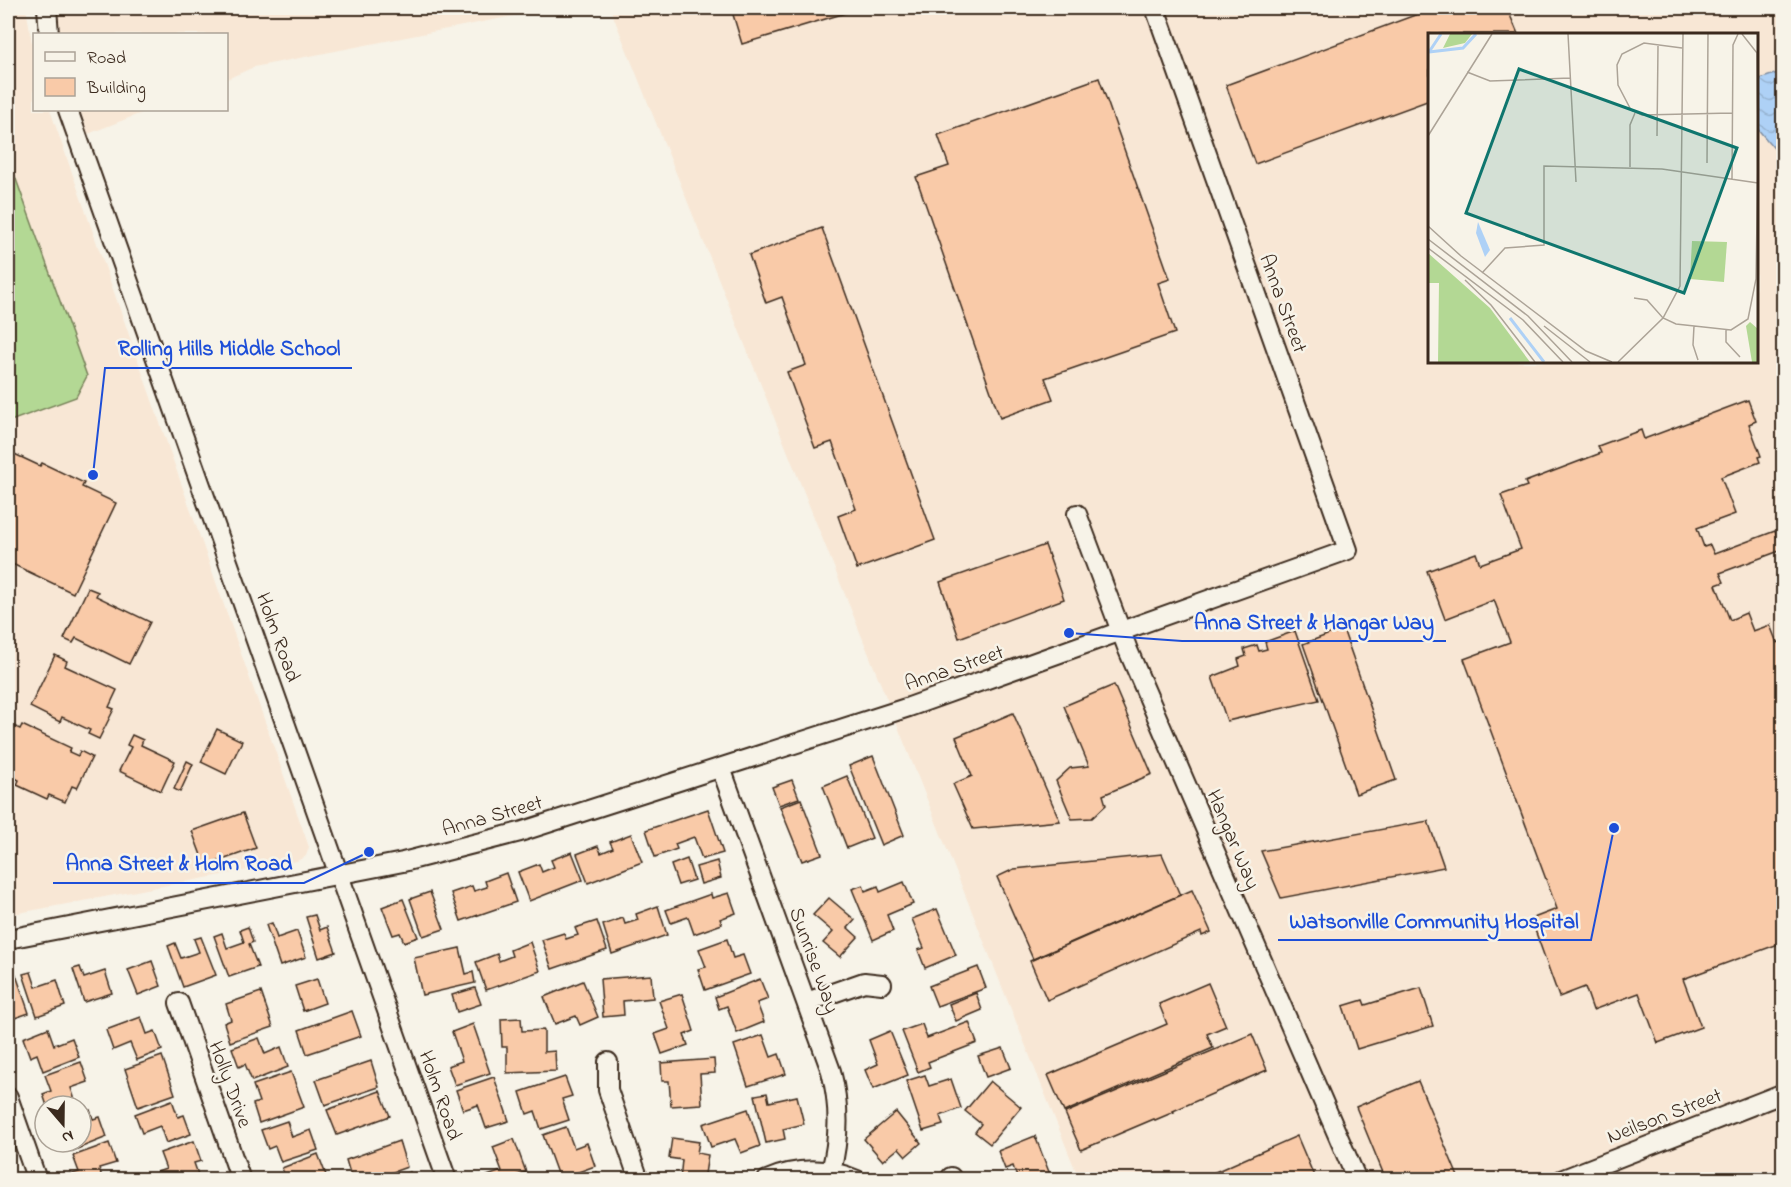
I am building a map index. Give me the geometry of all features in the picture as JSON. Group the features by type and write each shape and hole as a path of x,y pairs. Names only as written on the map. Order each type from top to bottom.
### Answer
{"street":[{"path":"47,8 49,33"},
{"name":"Anna Street","path":"8,939 414,860 486,842 898,710 1348,550 1155,8"},
{"name":"Holm Road","path":"68,111 447,1179"},
{"name":"Hangar Way","path":"1077,514 1121,632 1357,1179"},
{"name":"Sunrise Way","path":"721,768 831,1071 838,1103 839,1131 831,1171"},
{"path":"807,1002 864,982 882,984"},
{"name":"Holly Drive","path":"179,1003 241,1179"},
{"path":"608,1062 608,1090 639,1179"},
{"name":"Neilson Street","path":"1561,1179 1784,1093"},
{"path":"8,1097 37,1179"},
{"path":"767,1179 794,1171 831,1171 857,1179"}],"shaded area":[{"path":"8,8 26,8 33,48 33,111 50,111 309,847 306,856 297,861 8,915"},
{"path":"56,8 554,8 254,67 228,79 228,33 56,33"},
{"path":"610,8 1783,8 1783,1179 1079,1179"},
{"path":"80,111 146,111 88,134"}],"green space":[{"path":"8,157 87,376 76,397 8,422"}],"water":[{"path":"1784,71 1783,159 1758,129 1758,80"}],"building":[{"path":"731,8 862,8 742,44"},
{"path":"1434,8 1507,8 1518,33 1428,33 1428,101 1255,164 1226,85"},
{"path":"1099,78 1170,279 1158,283 1175,333 1045,378 1053,399 1000,418 916,177 949,166 938,135"},
{"path":"822,228 935,540 857,569 838,516 856,509 832,442 815,448 787,372 806,365 782,297 766,303 749,255"},
{"path":"1748,400 1756,421 1749,424 1761,456 1758,457 1760,462 1721,477 1735,514 1697,528 1704,547 1710,545 1714,554 1775,531 1782,550 1720,573 1724,582 1716,585 1730,620 1746,613 1753,631 1770,625 1777,643 1784,640 1784,942 1683,979 1701,1027 1658,1043 1639,993 1593,1010 1585,987 1559,997 1531,919 1557,909 1464,659 1510,642 1494,600 1445,619 1427,571 1476,553 1480,564 1521,549 1501,495 1527,486 1525,482 1601,453 1598,446 1641,430 1644,439"},
{"path":"8,451 40,466 42,463 84,483 82,487 116,503 73,593 8,562"},
{"path":"1045,545 1064,599 959,638 940,582"},
{"path":"88,588 98,592 96,596 150,622 129,664 76,638 73,643 64,639"},
{"path":"1343,629 1396,780 1356,794 1303,644"},
{"path":"1295,631 1319,700 1227,721 1212,677 1240,666 1238,659 1246,656 1244,649 1257,645 1259,651 1267,649 1265,642"},
{"path":"55,655 67,661 65,666 117,690 109,707 114,709 99,739 88,734 90,730 62,717 60,722 30,707"},
{"path":"1114,685 1152,774 1103,795 1106,805 1092,818 1072,819 1056,781 1070,768 1089,766 1064,706"},
{"path":"1013,713 1060,821 973,829 953,784 972,776 956,737"},
{"path":"8,717 14,720 11,725 20,729 22,725 71,748 69,752 78,756 80,751 92,757 77,788 72,786 65,802 49,795 47,799 17,785 19,780 8,774"},
{"path":"217,729 242,741 226,774 201,762"},
{"path":"132,735 143,740 141,745 175,761 161,791 119,771 131,747 127,745"},
{"path":"873,756 904,835 881,845 849,766"},
{"path":"187,761 193,764 180,792 174,789"},
{"path":"847,776 872,838 847,848 823,786"},
{"path":"792,780 799,798 779,805 772,787"},
{"path":"801,799 822,854 802,861 780,807"},
{"path":"708,809 723,853 702,859 694,837 675,844 677,849 655,857 646,830"},
{"path":"243,813 256,848 205,866 192,831"},
{"path":"1428,821 1444,867 1281,898 1261,851"},
{"path":"631,834 642,862 588,883 577,854 598,846 601,853 613,848 610,842"},
{"path":"572,852 583,880 529,901 518,872 539,864 542,872 554,867 551,860"},
{"path":"1162,854 1180,895 1033,959 997,877 1014,869"},
{"path":"687,859 694,880 678,885 671,865"},
{"path":"717,861 721,878 701,884 696,867"},
{"path":"506,873 516,902 461,921 451,893 472,886 474,891 487,887 485,881"},
{"path":"904,882 913,904 887,915 893,931 873,940 852,889 863,885 865,891 878,886 880,892"},
{"path":"1192,890 1211,932 1202,936 1201,932 1047,1000 1030,961"},
{"path":"430,892 444,929 423,936 410,899"},
{"path":"729,893 736,913 720,919 722,924 694,934 688,917 671,923 666,910 711,894 712,898"},
{"path":"829,898 855,920 848,928 858,937 840,957 823,943 833,932 813,915"},
{"path":"403,899 418,937 404,942 400,933 393,935 382,907"},
{"path":"658,906 667,935 612,954 603,925 623,918 625,924 638,920 636,914"},
{"path":"937,909 956,955 925,968 918,950 924,948 912,919"},
{"path":"315,915 320,930 327,927 336,952 319,958 306,917"},
{"path":"597,921 607,950 552,969 542,940 564,933 566,939 578,935 575,928"},
{"path":"272,923 277,938 297,931 306,957 280,966 266,925"},
{"path":"248,927 253,942 249,944 258,967 229,977 214,936 222,933 227,948 244,942 240,930"},
{"path":"201,937 216,975 183,987 168,946 175,943 181,958 199,952 194,939"},
{"path":"727,939 733,958 743,955 750,974 705,990 698,969 706,967 699,949"},
{"path":"530,942 540,971 486,990 476,962 497,954 499,961 512,956 510,950"},
{"path":"460,948 466,974 473,972 475,983 422,995 414,958"},
{"path":"152,961 161,986 138,995 128,970"},
{"path":"80,967 84,978 105,971 112,993 84,1002 73,969"},
{"path":"978,967 986,988 937,1006 929,986"},
{"path":"15,972 29,1013 12,1019 8,1006 8,991 10,990 8,974"},
{"path":"31,972 36,987 57,980 65,1006 37,1016 23,974"},
{"path":"651,975 653,998 623,1001 624,1015 603,1017 600,979"},
{"path":"317,979 325,1003 303,1011 295,986"},
{"path":"760,979 768,999 757,1003 764,1022 737,1033 727,1006 719,1009 715,997"},
{"path":"583,981 598,1017 580,1025 576,1016 555,1024 544,997"},
{"path":"1208,983 1226,1026 1207,1034 1213,1048 1064,1112 1048,1075 1167,1024 1159,1004"},
{"path":"475,988 481,1004 457,1012 452,995"},
{"path":"1421,988 1433,1026 1357,1049 1343,1006 1363,1000 1365,1005"},
{"path":"261,992 273,1027 230,1042 224,1023 231,1020 226,1004"},
{"path":"976,993 982,1010 956,1021 949,1004"},
{"path":"682,994 694,1031 684,1035 688,1045 662,1054 655,1034 669,1029 659,1001"},
{"path":"352,1011 361,1036 307,1054 299,1030"},
{"path":"141,1017 147,1034 155,1031 162,1050 137,1060 130,1043 113,1050 106,1030"},
{"path":"521,1018 522,1031 544,1030 544,1052 555,1051 556,1071 507,1073 507,1047 502,1047 501,1019"},
{"path":"969,1022 977,1043 928,1062 930,1067 918,1072 902,1031 922,1024 927,1038"},
{"path":"473,1024 490,1073 455,1085 448,1066 462,1061 452,1032"},
{"path":"48,1028 54,1045 72,1038 79,1057 43,1071 37,1054 30,1057 23,1038"},
{"path":"890,1031 908,1075 873,1089 865,1070 878,1064 869,1040"},
{"path":"1252,1034 1267,1070 1174,1112 1081,1150 1065,1113"},
{"path":"763,1035 771,1057 779,1054 786,1074 748,1086 734,1045"},
{"path":"259,1038 265,1054 281,1047 288,1067 252,1081 245,1064 239,1067 232,1048"},
{"path":"1003,1048 1011,1068 986,1077 978,1056"},
{"path":"162,1056 175,1094 138,1107 125,1069"},
{"path":"714,1059 715,1073 700,1074 702,1104 671,1106 669,1081 662,1081 661,1063"},
{"path":"371,1061 379,1087 325,1105 316,1080"},
{"path":"81,1062 88,1082 71,1088 73,1094 43,1094 51,1091 45,1075"},
{"path":"291,1072 304,1107 259,1123 253,1104 259,1102 253,1085"},
{"path":"925,1075 929,1086 951,1079 961,1108 940,1116 943,1125 923,1131 906,1081"},
{"path":"494,1077 509,1121 486,1128 478,1105 463,1110 456,1090"},
{"path":"565,1077 572,1096 562,1099 569,1120 541,1129 535,1111 527,1114 520,1092"},
{"path":"990,1081 1021,1107 990,1144 975,1132 981,1124 965,1111"},
{"path":"1418,1081 1458,1180 1386,1180 1356,1107"},
{"path":"380,1091 390,1116 337,1135 327,1110"},
{"path":"767,1093 769,1102 797,1096 804,1124 783,1129 785,1139 766,1143 755,1095"},
{"path":"172,1100 178,1117 184,1115 191,1134 166,1143 160,1126 142,1133 135,1114"},
{"path":"748,1109 760,1146 741,1153 735,1139 711,1147 703,1124"},
{"path":"896,1112 921,1143 906,1156 899,1148 883,1161 864,1139"},
{"path":"100,1117 107,1137 93,1143 93,1119"},
{"path":"287,1121 292,1137 311,1130 318,1150 281,1162 275,1146 268,1149 261,1130"},
{"path":"566,1127 574,1148 587,1143 595,1166 559,1179 543,1135"},
{"path":"1035,1136 1051,1177 1044,1180 1018,1180 1013,1166 1005,1169 998,1151"},
{"path":"1297,1136 1314,1176 1306,1180 1197,1180"},
{"path":"672,1138 699,1142 697,1153 708,1155 704,1180 680,1180 682,1160 669,1158"},
{"path":"514,1139 526,1172 515,1176 516,1180 488,1180 487,1176 502,1171 493,1147"},
{"path":"194,1141 201,1161 194,1163 200,1180 159,1180 157,1172 166,1169 160,1153"},
{"path":"399,1141 407,1167 371,1180 352,1180 346,1160"},
{"path":"109,1143 116,1163 99,1168 103,1180 74,1180 72,1174 79,1172 73,1156 93,1154 93,1149"},
{"path":"318,1154 326,1175 314,1180 286,1180 282,1168"},
{"path":"410,1172 412,1180 388,1180"},
{"path":"597,1172 600,1180 575,1180"}],"place":[{"name":"Rolling Hills Middle School","path":"93,475"},
{"name":"Anna Street & Hangar Way","path":"1069,633"},
{"name":"Watsonville Community Hospital","path":"1614,828"},
{"name":"Anna Street & Holm Road","path":"369,852"}]}
